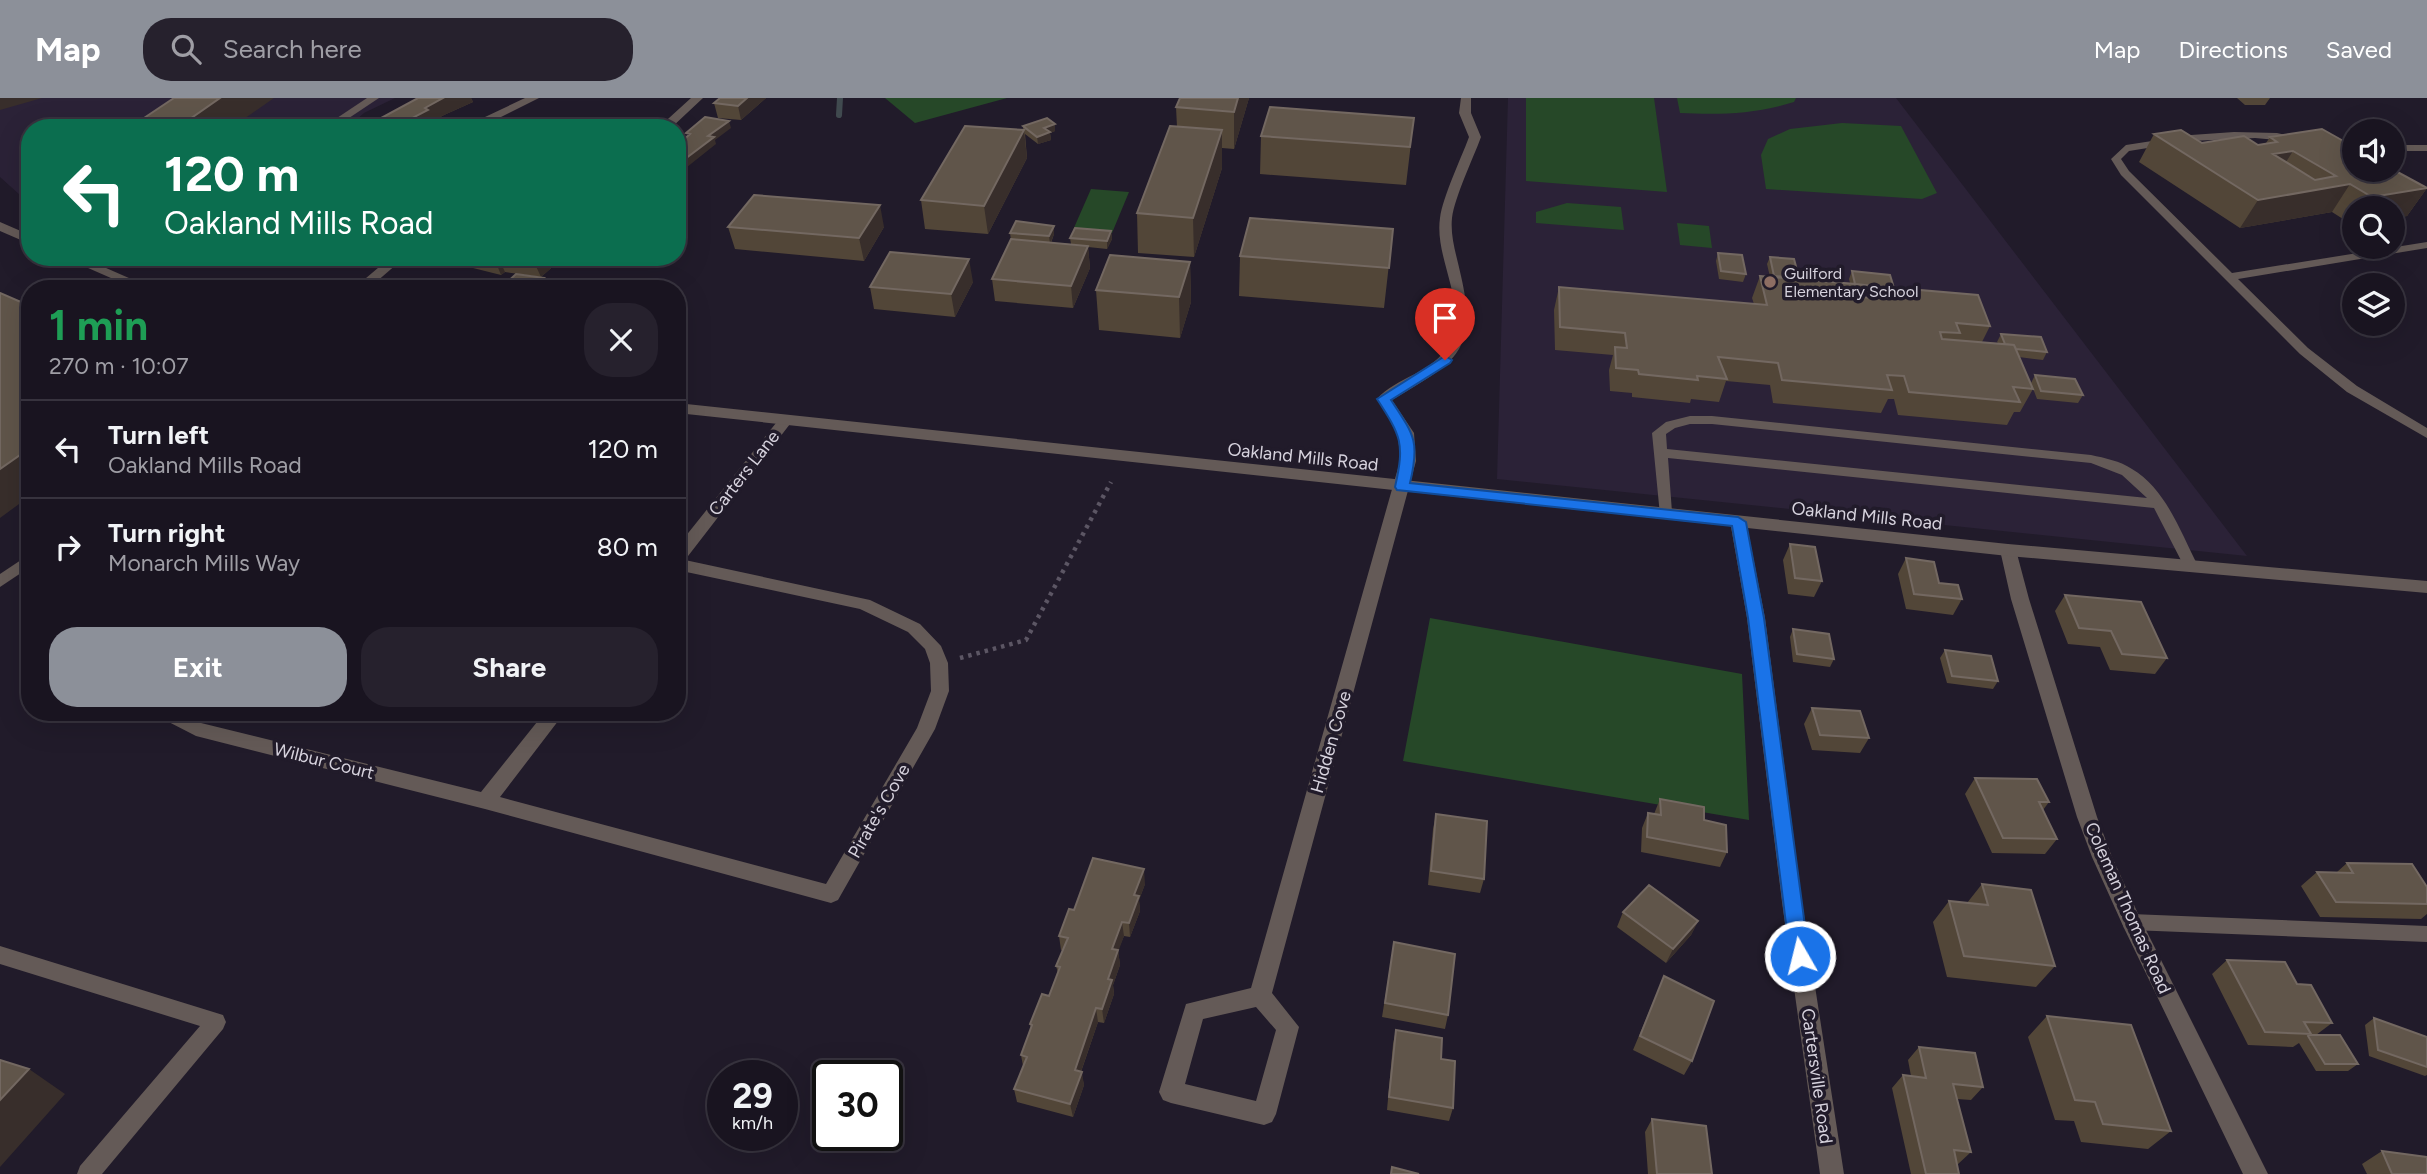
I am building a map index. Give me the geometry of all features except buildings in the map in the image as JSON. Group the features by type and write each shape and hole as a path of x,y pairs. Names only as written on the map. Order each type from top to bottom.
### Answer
{"street":[{"path":"489,119 534,98"},
{"path":"674,119 698,98"},
{"name":"Hidden Cove","path":"1260,996 1408,461 1406,433 1384,399 1445,360 1458,341 1461,326 1460,307 1444,230 1446,216 1475,137 1465,113 1466,98"},
{"path":"0,226 21,236"},
{"path":"89,266 125,280"},
{"path":"370,280 388,266"},
{"name":"Oakland Mills Road","path":"686,409 2008,550 2427,587"},
{"name":"Carters Lane","path":"686,550 785,421"},
{"name":"Cartersville Road","path":"1738,522 1756,618 1794,916 1832,1174"},
{"name":"Coleman Thomas Road","path":"2008,550 2020,599 2087,817 2130,922 2256,1174"},
{"path":"686,564 864,604 914,628 932,646 939,663"},
{"name":"Pirate's Cove","path":"485,801 831,894 926,729 940,691 939,663"},
{"name":"Wilbur Court","path":"182,721 196,729 485,801"},
{"path":"485,801 549,721"},
{"path":"1260,996 1288,1027 1264,1114 1171,1092 1195,1010 1260,996"}],"lane":[{"path":"341,119 374,98"},
{"path":"2309,141 2234,134 2126,148 2116,159 2125,173 2304,351 2384,409 2427,434"},
{"path":"2405,148 2427,148"},
{"path":"2229,277 2427,244"},
{"path":"1665,512 1659,433 1669,423 1712,420 2091,460 2113,465 2132,474 2157,504 2191,566"},
{"path":"1659,453 2157,504"},
{"path":"0,582 21,566"},
{"path":"2130,922 2427,934"},
{"path":"0,955 216,1022 88,1174"}],"path":[{"path":"939,663 1027,640 1111,482"}],"shaded area":[{"path":"0,98 395,98 357,119 21,119 21,196 0,177"},
{"name":"Guilford Elementary School","path":"1508,98 1896,98 2247,556 1497,479"}],"green space":[{"path":"885,98 1007,98 915,123"},
{"path":"1526,98 1654,98 1667,192 1526,181"},
{"path":"1677,98 1796,98 1794,102 1766,109 1710,114 1680,113"},
{"path":"1842,123 1901,126 1937,193 1922,199 1766,189 1761,155 1768,139 1790,129"},
{"path":"1091,189 1129,192 1112,233 1073,230"},
{"path":"1567,203 1621,207 1624,230 1536,223 1536,212"},
{"path":"1677,223 1709,226 1712,248 1680,245"},
{"path":"1430,618 1742,674 1749,820 1403,761"}],"waterway":[{"path":"839,115 840,98"}],"place":[{"name":"Guilford Elementary School","path":"1770,282"}],"route":[{"path":"1445,360 1384,399 1406,433 1408,461 1402,487 1665,512 1738,522 1756,618 1800,956"}]}
